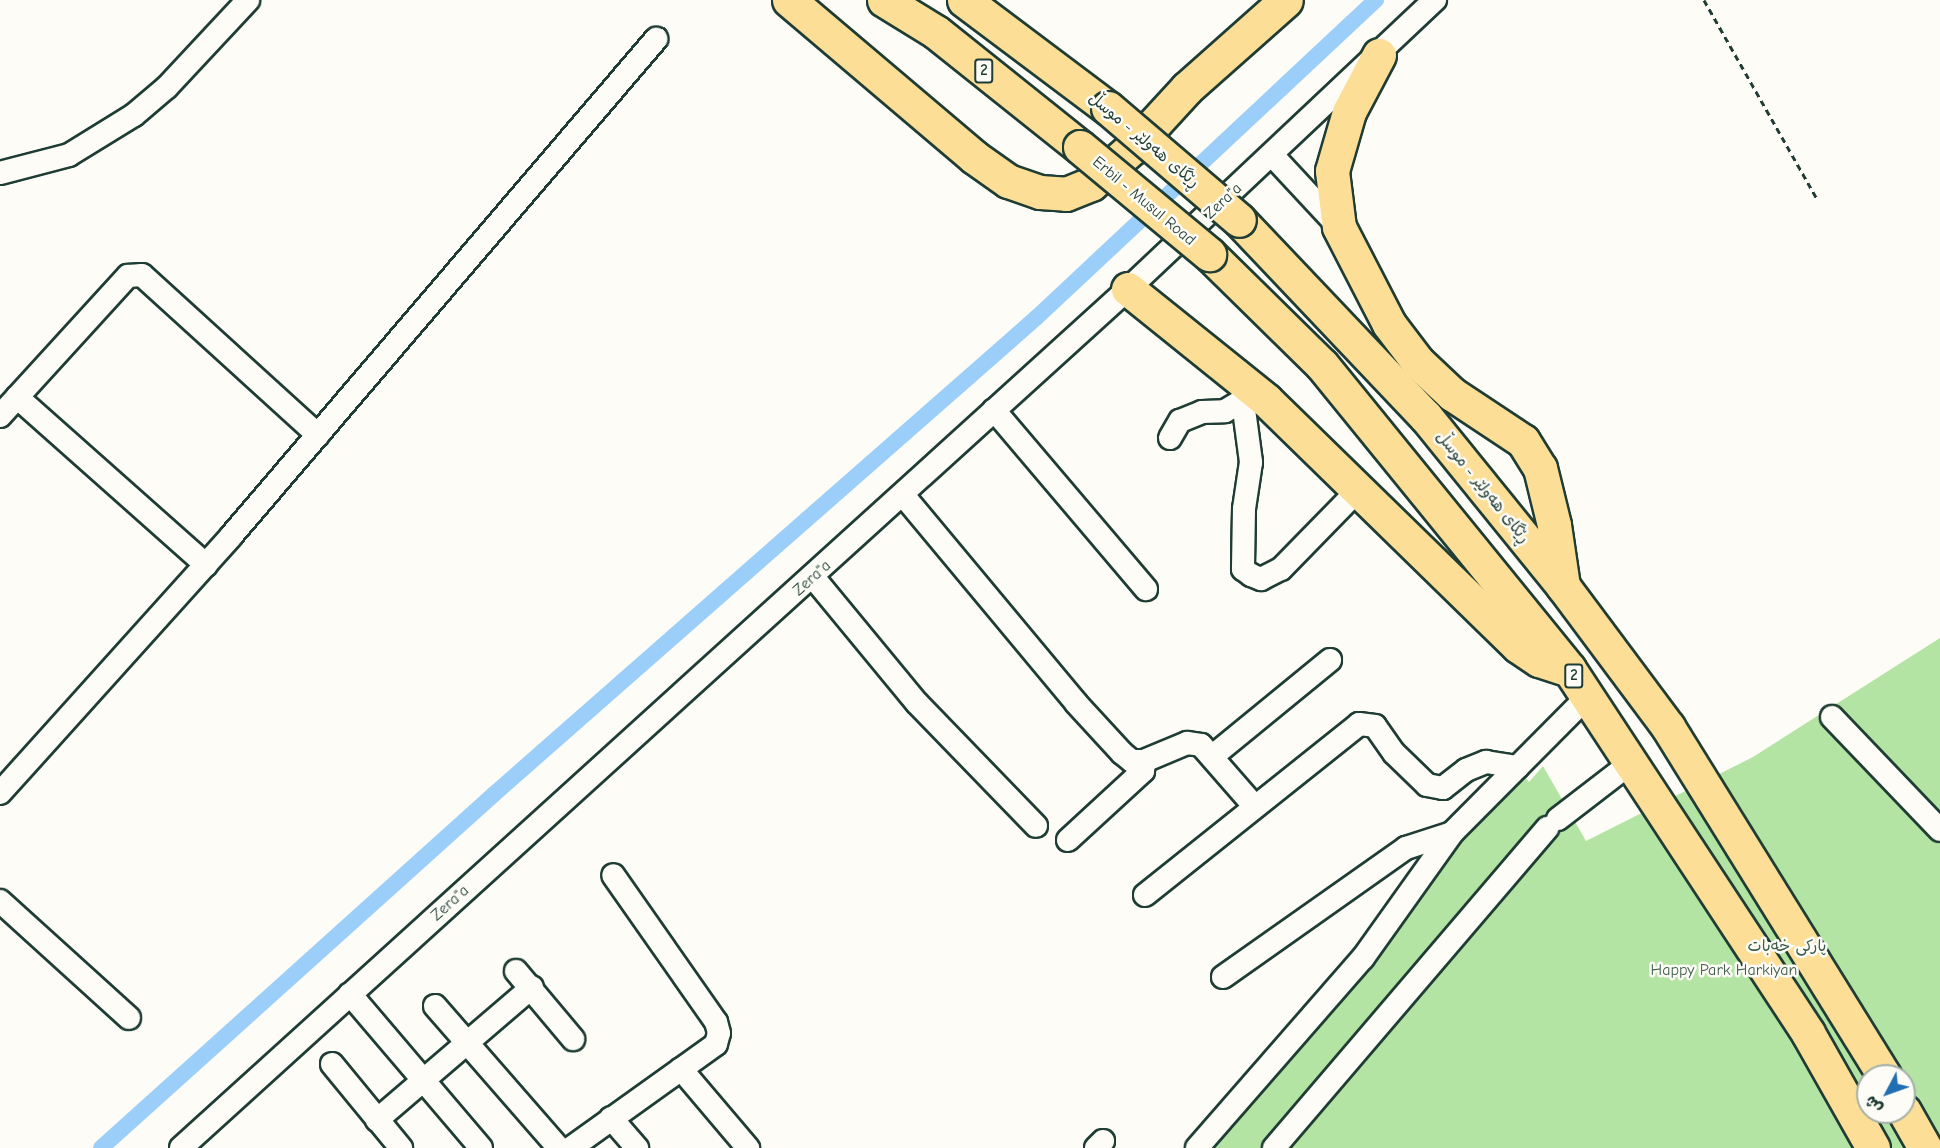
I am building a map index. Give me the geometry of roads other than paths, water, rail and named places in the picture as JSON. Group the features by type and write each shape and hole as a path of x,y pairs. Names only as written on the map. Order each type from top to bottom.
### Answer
{"highway":[{"path":"789,0 974,157 1008,181 1040,192 1066,194 1091,184 1132,148 1187,88 1286,0"},
{"name":"Erbil - Musul Road","path":"884,0 936,32 1209,254 1322,365 1569,669"},
{"name":"ڕێگای هەولێر - موسڵ","path":"964,0 1108,108 1239,220 1426,417 1563,586 1668,727 1877,1064"},
{"path":"1379,55 1349,112 1332,171 1339,227 1389,324 1418,362 1452,394 1523,441 1534,459 1554,525 1563,586"},
{"path":"1128,289 1359,489 1518,646 1539,660 1569,669"},
{"name":"2","path":"1569,669 1808,1033 1873,1148"},
{"path":"1911,1124 1925,1148"}],"street":[{"path":"0,173 69,155 134,115 167,87 248,0"},
{"name":"Zera\"a","path":"181,1148 813,578 1273,156 1435,0"},
{"path":"0,794 206,565 656,39"},
{"path":"1273,156 1339,227"},
{"path":"0,416 128,276 142,275 318,435"},
{"path":"17,397 206,565"},
{"path":"1170,438 1180,421 1202,412 1225,411 1250,397 1251,462 1244,509 1243,569 1261,579 1281,569 1359,489"},
{"path":"994,410 1146,589"},
{"path":"903,495 1076,703 1122,753 1132,761 1144,761 1187,743 1201,745 1214,755 1255,807"},
{"path":"813,578 917,703 1036,826"},
{"path":"1214,755 1330,660"},
{"path":"1197,1148 1363,958 1452,833 1588,696"},
{"path":"1832,717 1940,830"},
{"path":"1145,895 1359,724 1367,722 1427,785 1443,788 1466,770 1486,762 1518,767"},
{"path":"1068,840 1143,771 1144,761"},
{"path":"1274,1148 1552,823 1632,762"},
{"path":"1223,976 1406,848 1452,833"},
{"path":"571,1148 716,1044 719,1033 716,1022 613,875"},
{"path":"0,901 129,1018"},
{"path":"377,1120 468,1042 524,979 573,1039"},
{"path":"350,994 481,1148"},
{"path":"435,1006 559,1148"},
{"path":"332,1064 400,1148"},
{"path":"681,1069 748,1148"},
{"path":"611,1118 637,1148"}],"waterway":[{"path":"101,1148 493,795 1036,318 1376,0"}],"park label":[{"name":"پارکی خەبات","path":"1787,946"},
{"name":"Happy Park Harkiyan","path":"1724,970"}]}
